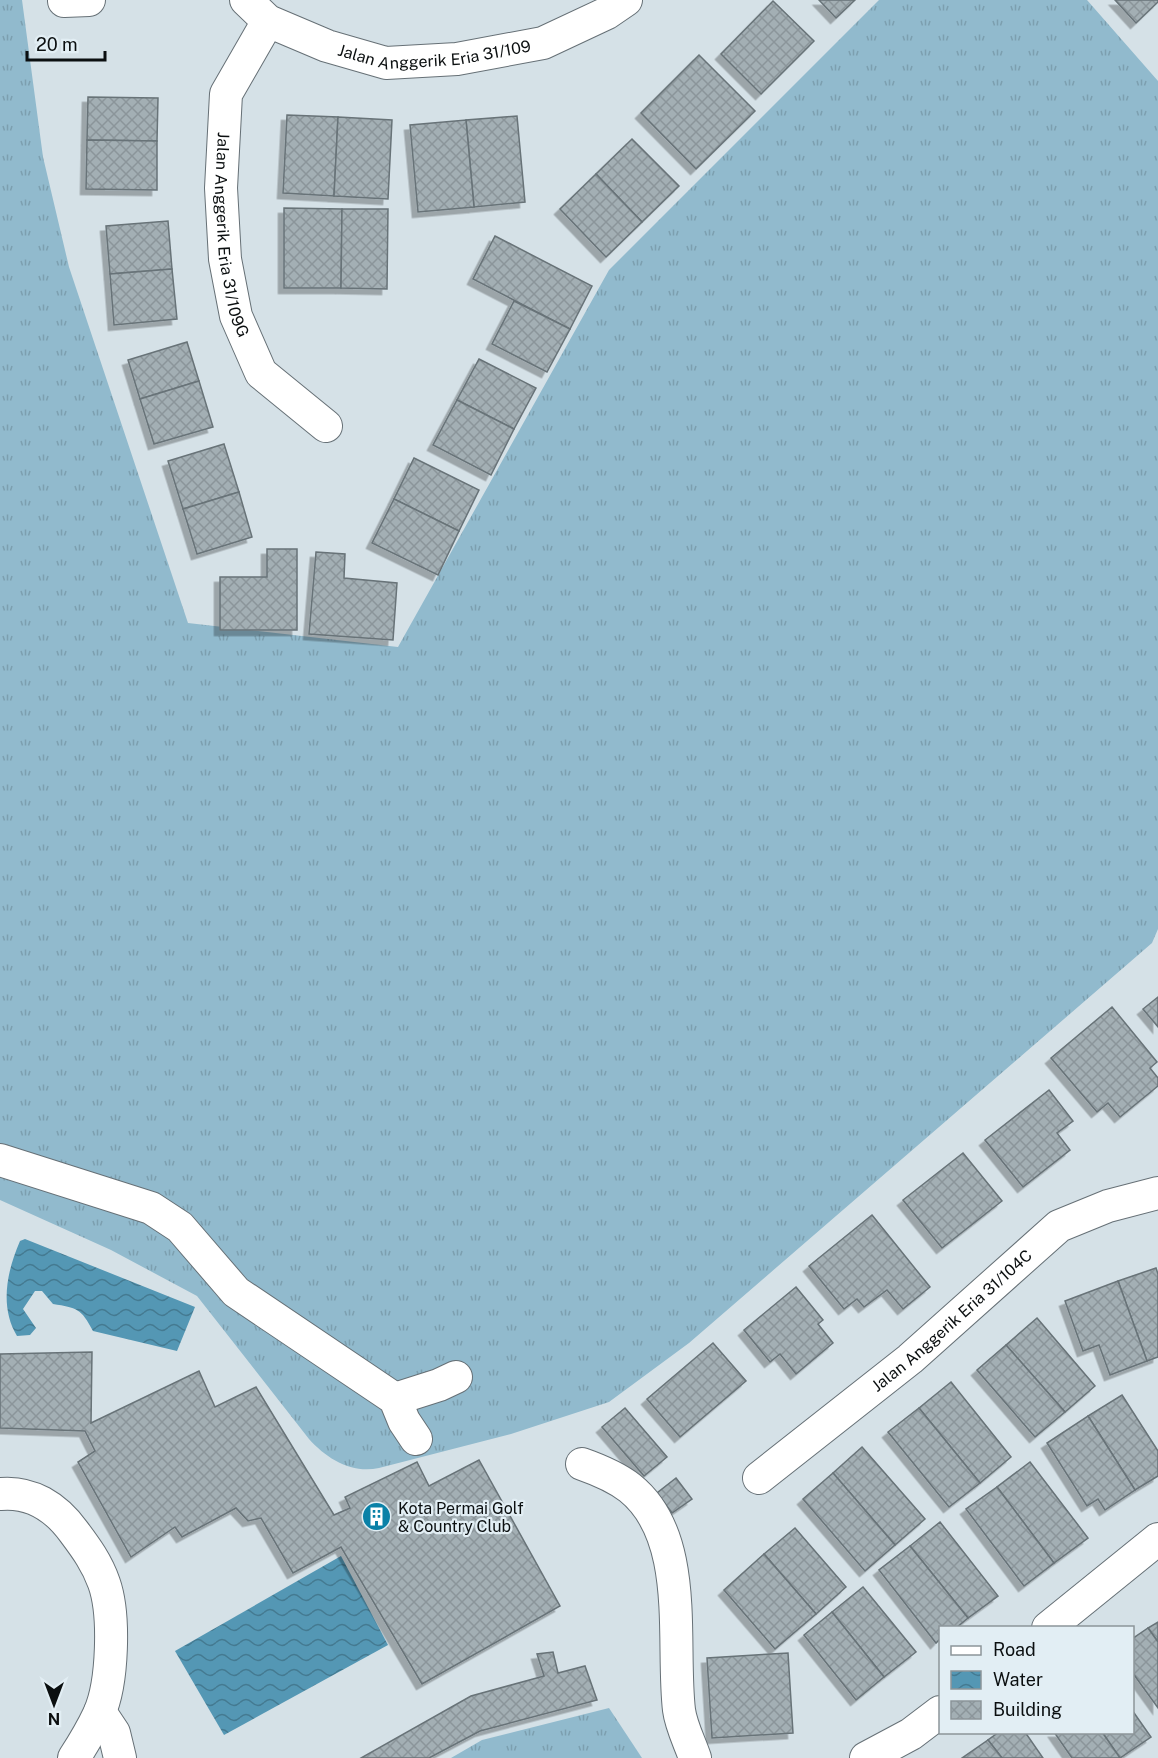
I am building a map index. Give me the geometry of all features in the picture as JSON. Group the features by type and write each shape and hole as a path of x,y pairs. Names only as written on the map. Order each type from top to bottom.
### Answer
{"street":[{"name":"Jalan Anggerik Eria 31/109","path":"257,10 327,46 386,63 457,59 543,43 607,13 626,0"},
{"name":"Jalan Anggerik Eria 31/109G","path":"257,10 226,94 221,188 225,259 236,316 261,373 326,426"},
{"path":"0,1160 151,1208 180,1227 236,1292 395,1399 404,1422 416,1439"},
{"name":"Jalan Anggerik Eria 31/104C","path":"759,1478 910,1359 1059,1226 1108,1206 1158,1193"},
{"path":"395,1399 456,1377"},
{"path":"582,1464 613,1477 632,1489 660,1527 670,1566 675,1603 680,1712 695,1758"},
{"path":"0,1494 36,1499 52,1507 95,1560 105,1585 110,1616 108,1668 100,1712 74,1758"},
{"path":"1050,1626 1158,1539"},
{"path":"100,1712 114,1733 120,1758"},
{"path":"866,1758 911,1734 939,1713"}],"green space":[{"path":"0,0 22,0 43,157 69,267 188,623 398,647 609,270 879,0 1087,0 1158,81 1158,929 1152,943 689,1343 609,1402 511,1434 379,1468 350,1467 332,1459 309,1439 197,1296 111,1250 0,1200"},
{"path":"609,1708 642,1758 451,1758 482,1740"}],"water":[{"path":"25,1239 195,1307 177,1351 93,1331 78,1310 53,1304 42,1291 35,1291 23,1309 36,1328 30,1335 17,1336 8,1314 7,1290 15,1253 20,1241"},
{"path":"341,1556 388,1645 224,1735 175,1651"}],"building":[{"path":"819,0 855,0 836,18"},
{"path":"1115,0 1158,0 1158,2 1136,23"},
{"path":"773,1 814,41 761,94 721,54"},
{"path":"699,55 755,111 696,169 641,113"},
{"path":"88,97 158,98 157,141 87,140"},
{"path":"287,115 338,117 334,196 283,193"},
{"path":"517,116 525,202 474,207 466,120"},
{"path":"338,117 392,120 388,199 334,196"},
{"path":"466,120 474,207 418,212 410,125"},
{"path":"632,139 679,186 642,222 596,174"},
{"path":"87,140 157,141 157,190 86,189"},
{"path":"596,174 642,222 606,257 560,209"},
{"path":"284,208 342,209 341,288 284,288"},
{"path":"342,209 388,209 387,289 341,288"},
{"path":"168,221 172,269 110,274 106,226"},
{"path":"495,236 592,286 570,329 473,279"},
{"path":"172,269 177,319 114,325 110,274"},
{"path":"514,301 570,329 547,372 492,344"},
{"path":"187,342 199,381 140,399 128,360"},
{"path":"479,359 536,388 514,429 457,400"},
{"path":"199,381 213,427 154,444 140,399"},
{"path":"457,400 514,429 491,475 433,445"},
{"path":"224,444 239,492 183,509 168,461"},
{"path":"414,458 479,490 459,531 394,499"},
{"path":"239,492 252,537 197,554 183,509"},
{"path":"394,499 459,531 438,575 372,543"},
{"path":"267,549 297,549 297,630 220,630 220,577 267,577"},
{"path":"316,552 345,554 344,578 397,583 393,640 309,634"},
{"path":"1158,997 1158,1027 1143,1009"},
{"path":"1112,1007 1157,1062 1150,1068 1158,1078 1158,1086 1120,1117 1108,1103 1097,1112 1051,1058"},
{"path":"1049,1090 1073,1121 1057,1133 1070,1150 1023,1187 985,1140"},
{"path":"963,1153 1002,1201 942,1248 903,1200"},
{"path":"872,1215 930,1287 903,1309 887,1290 864,1307 857,1299 844,1309 809,1266"},
{"path":"1156,1268 1158,1274 1158,1357 1147,1361 1118,1281"},
{"path":"1118,1281 1147,1361 1110,1375 1099,1345 1083,1351 1065,1301"},
{"path":"796,1287 823,1320 818,1324 833,1343 796,1374 780,1354 770,1362 744,1330"},
{"path":"1037,1318 1095,1386 1065,1412 1006,1345"},
{"path":"713,1343 746,1381 680,1437 647,1399"},
{"path":"1006,1345 1065,1412 1035,1437 977,1370"},
{"name":"Kota Permai Golf & Country Club","path":"92,1352 91,1423 199,1371 215,1407 256,1387 334,1515 350,1508 345,1497 417,1462 429,1486 479,1460 560,1606 422,1684 341,1547 293,1573 261,1518 248,1521 236,1508 182,1537 175,1527 131,1557 78,1462 95,1451 85,1431 0,1428 0,1354"},
{"path":"951,1382 1011,1457 980,1483 919,1408"},
{"path":"1122,1395 1158,1451 1158,1476 1135,1490 1088,1416"},
{"path":"625,1408 667,1457 644,1476 602,1427"},
{"path":"919,1408 980,1483 949,1507 888,1432"},
{"path":"1088,1416 1135,1490 1105,1510 1098,1499 1087,1506 1047,1443"},
{"path":"862,1447 925,1519 895,1545 833,1473"},
{"path":"1030,1462 1088,1538 1054,1563 997,1487"},
{"path":"833,1473 895,1545 865,1571 803,1499"},
{"path":"676,1478 692,1499 672,1513 657,1493"},
{"path":"997,1487 1054,1563 1024,1586 966,1509"},
{"path":"940,1522 998,1596 968,1618 910,1546"},
{"path":"795,1528 846,1587 816,1614 764,1554"},
{"path":"910,1546 968,1618 958,1626 939,1626 939,1640 936,1643 879,1570"},
{"path":"764,1554 816,1614 775,1649 724,1590"},
{"path":"863,1587 916,1652 884,1677 832,1612"},
{"path":"832,1612 884,1677 856,1700 804,1635"},
{"path":"1158,1622 1158,1642 1148,1628"},
{"path":"1148,1628 1158,1642 1158,1708 1134,1675 1134,1638"},
{"path":"553,1652 558,1673 585,1666 597,1700 480,1731 429,1758 361,1758 471,1696 544,1676 537,1654"},
{"path":"788,1653 793,1733 712,1738 707,1658"},
{"path":"1134,1713 1151,1737 1120,1758 1103,1734 1134,1734"},
{"path":"996,1734 1026,1734 1043,1758 1002,1758 988,1740"},
{"path":"1055,1734 1103,1734 1120,1758 1072,1758"},
{"path":"988,1740 1002,1758 962,1758"}],"place":[{"name":"Kota Permai Golf & Country Club","path":"377,1517"}]}
